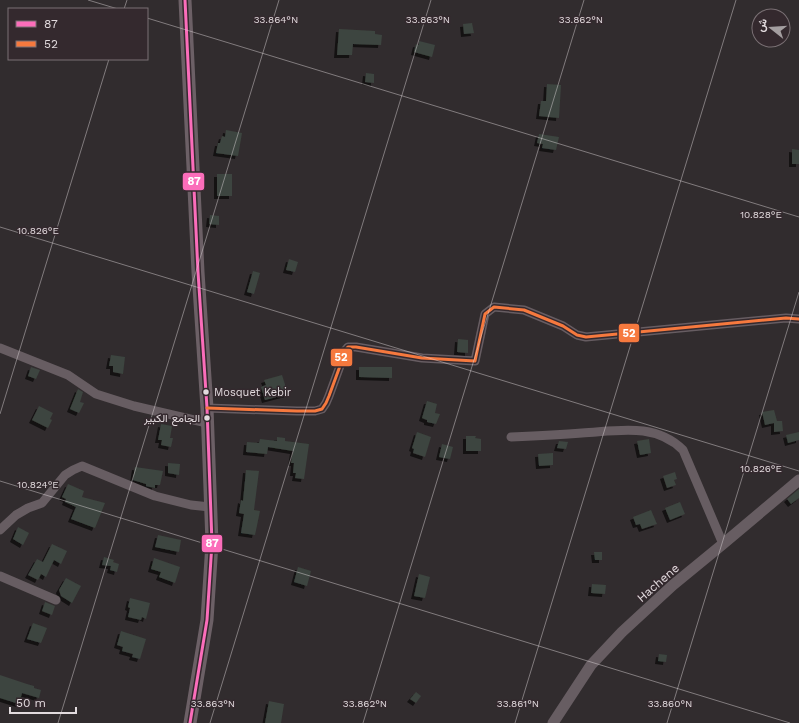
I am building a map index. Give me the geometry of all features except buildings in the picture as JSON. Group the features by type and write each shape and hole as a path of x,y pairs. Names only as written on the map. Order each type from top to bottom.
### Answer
{"main road":[{"path":"185,0 198,272 207,408 212,543 207,620 190,723"}],"street":[{"path":"207,408 315,411 322,409 329,396 340,366 342,354 348,347 422,358 475,361 485,314 494,307 524,310 563,326 577,335 586,337 786,318 799,319"},
{"path":"0,348 68,376 96,394 134,406 207,423"},
{"path":"512,437 581,434 624,429 658,433 677,444 683,450 724,544"},
{"path":"0,530 16,515 42,502 65,475 82,466 155,496 191,505 210,507"},
{"name":"Hachene","path":"553,723 591,665 622,632 673,585 799,480"},
{"path":"0,576 56,600"}],"transit line":[{"name":"87","path":"185,0 198,272 207,408 212,543 207,620 190,723"},
{"name":"52","path":"207,408 297,411 315,411 322,409 329,396 340,366 342,354 348,347 422,358 475,361 485,314 494,307 524,310 563,326 577,335 586,337 786,318 799,319"}],"place":[{"name":"Mosquet Kebir","path":"206,392"},
{"name":"الجامع الكبير","path":"207,418"}]}
